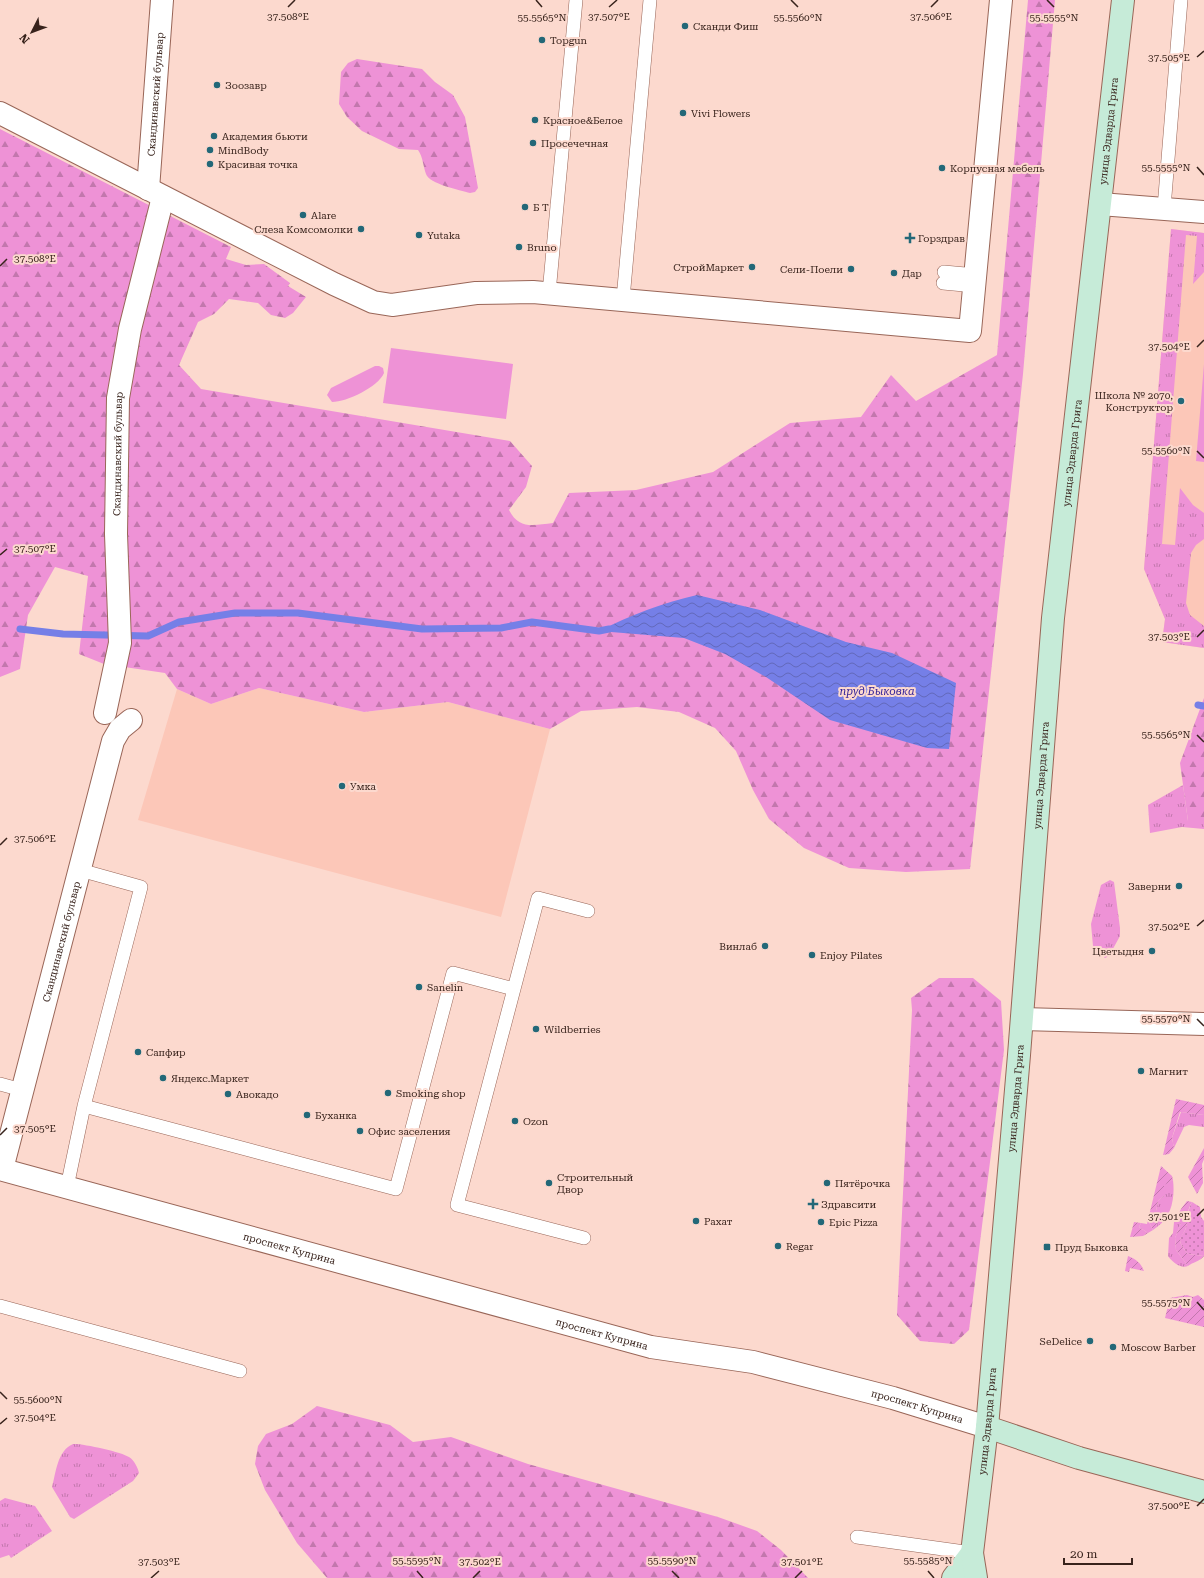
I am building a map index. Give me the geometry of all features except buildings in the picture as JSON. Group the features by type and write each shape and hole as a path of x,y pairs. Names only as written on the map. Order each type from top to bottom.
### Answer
{"street":[{"name":"Скандинавский бульвар","path":"105,714 120,635 116,534 118,398 156,193 162,0"},
{"path":"0,113 340,288 373,302 406,304 499,292 549,293 970,331 1001,0"},
{"name":"улица Эдварда Грига","path":"976,1578 972,1553 987,1427 1022,1019 1053,618 1123,0"},
{"path":"1100,204 1204,212"},
{"name":"Скандинавский бульвар","path":"1,1169 113,741 120,729 131,720"},
{"path":"1022,1019 1204,1024"},
{"name":"проспект Куприна","path":"1,1169 651,1347 753,1362 894,1398 1079,1458 1204,1492"},
{"path":"953,1578 972,1553"}],"lane":[{"path":"549,293 576,0"},
{"path":"623,299 650,0"},
{"path":"1164,208 1181,0"},
{"path":"944,278 975,281"},
{"path":"67,1187 84,1106 141,887 80,870"},
{"path":"584,1238 457,1205 538,898 588,911"},
{"path":"84,1106 396,1189 454,973 514,989"},
{"path":"0,1084 22,1090"},
{"path":"0,1306 240,1371"},
{"path":"857,1537 972,1553"}],"shaded area":[{"name":"Школа № 2070, Конструктор","path":"1171,229 1204,233 1204,648 1162,642 1165,619 1144,569"},
{"name":"Умка","path":"259,688 364,712 448,702 550,729 501,917 138,820 177,689 211,704"}],"green space":[{"path":"1028,0 1055,0 1023,374 970,869 906,872 849,868 804,848 769,819 753,790 736,751 715,728 679,712 637,707 581,711 550,729 448,702 364,712 259,688 211,704 177,689 165,673 104,664 79,654 88,576 55,567 28,615 20,669 0,677 0,129 231,247 226,259 246,265 264,264 290,283 288,286 306,297 293,313 285,318 271,315 258,303 229,299 214,314 198,322 179,365 201,389 510,441 532,466 526,487 509,510 517,521 528,525 553,523 569,493 636,490 713,472 790,423 861,417 891,375 916,401 997,355"},
{"path":"357,59 422,69 435,82 453,95 465,117 478,188 475,192 470,193 433,181 428,178 426,174 418,150 399,149 362,131 347,117 339,104 341,72 348,63"},
{"path":"1171,229 1204,233 1204,272 1193,284 1197,236 1186,235 1162,544 1175,545 1180,488 1193,505 1204,513 1204,539 1196,545 1191,553 1186,603 1190,615 1204,626 1204,648 1162,642 1165,619 1144,569"},
{"path":"391,348 513,364 506,419 383,403"},
{"path":"1204,364 1204,462 1196,461"},
{"path":"375,366 383,368 384,373 381,378 361,393 353,397 332,402 327,395 331,388"},
{"path":"1204,698 1204,821 1188,821 1180,763"},
{"path":"1183,785 1188,821 1204,821 1204,829 1182,827 1150,833 1148,805"},
{"path":"1110,880 1114,882 1120,936 1109,956 1105,958 1093,946 1091,924 1101,885"},
{"path":"939,978 973,978 1001,1001 1004,1050 969,1330 954,1344 920,1341 897,1315 912,1010 911,998"},
{"path":"1176,1099 1204,1105 1204,1115 1180,1112 1172,1138 1174,1148 1169,1154 1163,1155"},
{"path":"1181,1112 1204,1115 1204,1127 1189,1125 1184,1127 1174,1148 1172,1138"},
{"path":"1204,1148 1204,1159 1202,1164 1203,1183 1197,1194 1188,1177"},
{"path":"1161,1166 1172,1176 1173,1180 1164,1185 1164,1196 1158,1201 1156,1211 1157,1227 1153,1230 1148,1220"},
{"path":"1173,1180 1173,1200 1169,1212 1162,1223 1157,1227 1156,1211 1158,1201 1164,1196 1164,1184"},
{"path":"1187,1201 1192,1202 1188,1210 1186,1228 1180,1240 1181,1244 1188,1254 1204,1256 1200,1260 1188,1266 1176,1250 1175,1238 1181,1223 1181,1209"},
{"path":"1192,1202 1200,1207 1201,1217 1204,1221 1204,1256 1188,1254 1183,1248 1180,1240 1186,1228"},
{"path":"1181,1209 1181,1223 1175,1238 1176,1250 1188,1266 1185,1267 1182,1267 1172,1261 1168,1256 1169,1238 1173,1233 1174,1222"},
{"path":"1148,1220 1153,1230 1148,1233 1139,1227 1141,1223 1147,1224"},
{"path":"1134,1222 1141,1223 1139,1227 1148,1233 1143,1236 1130,1237"},
{"path":"1128,1256 1138,1262 1144,1271 1130,1268 1129,1272 1125,1271"},
{"path":"1187,1295 1193,1297 1198,1295 1204,1300 1204,1327 1165,1318 1170,1298"},
{"path":"317,1406 390,1425 413,1442 451,1437 528,1464 718,1517 757,1531 781,1550 808,1578 327,1578 297,1543 265,1490 255,1464 258,1446 266,1434 292,1424"},
{"path":"73,1444 101,1448 125,1455 131,1458 139,1473 133,1481 74,1519 70,1517 52,1487 60,1457 68,1447"},
{"path":"5,1498 35,1506 52,1531 11,1558 9,1555 0,1558 0,1501"}],"water":[{"name":"пруд Быковка","path":"697,595 760,610 846,642 892,653 956,683 949,749 927,748 830,720 766,677 725,654 684,638 599,631 647,610"}],"waterway":[{"path":"20,629 63,634 148,636 179,622 235,613 298,613 422,629 501,628 532,622 599,631 609,629"},
{"path":"1198,705 1204,706"}],"place":[{"name":"Сканди Фиш","path":"685,26"},
{"name":"Topgun","path":"542,40"},
{"name":"Зоозавр","path":"217,85"},
{"name":"Vivi Flowers","path":"683,113"},
{"name":"Красное&Белое","path":"535,120"},
{"name":"Академия бьюти","path":"214,136"},
{"name":"Просечечная","path":"533,143"},
{"name":"MindBody","path":"210,150"},
{"name":"Красивая точка","path":"210,164"},
{"name":"Корпусная мебель","path":"942,168"},
{"name":"Б Т","path":"525,207"},
{"name":"Alare","path":"303,215"},
{"name":"Слеза Комсомолки","path":"361,229"},
{"name":"Yutaka","path":"419,235"},
{"name":"Горздрав","path":"910,238"},
{"name":"Bruno","path":"519,247"},
{"name":"СтройМаркет","path":"752,267"},
{"name":"Сели-Поели","path":"851,269"},
{"name":"Дар","path":"894,273"},
{"name":"Школа № 2070, Конструктор","path":"1181,401"},
{"name":"Умка","path":"342,786"},
{"name":"Заверни","path":"1179,886"},
{"name":"Винлаб","path":"765,946"},
{"name":"Цветыдня","path":"1152,951"},
{"name":"Enjoy Pilates","path":"812,955"},
{"name":"Sanelin","path":"419,987"},
{"name":"Wildberries","path":"536,1029"},
{"name":"Сапфир","path":"138,1052"},
{"name":"Магнит","path":"1141,1071"},
{"name":"Яндекс.Маркет","path":"163,1078"},
{"name":"Smoking shop","path":"388,1093"},
{"name":"Авокадо","path":"228,1094"},
{"name":"Буханка","path":"307,1115"},
{"name":"Ozon","path":"515,1121"},
{"name":"Офис заселения","path":"360,1131"},
{"name":"Строительный Двор","path":"549,1183"},
{"name":"Пятёрочка","path":"827,1183"},
{"name":"Здравсити","path":"813,1204"},
{"name":"Рахат","path":"696,1221"},
{"name":"Epic Pizza","path":"821,1222"},
{"name":"Regar","path":"778,1246"},
{"name":"Пруд Быковка","path":"1047,1247"},
{"name":"SeDelice","path":"1090,1341"},
{"name":"Moscow Barber","path":"1113,1347"}]}
